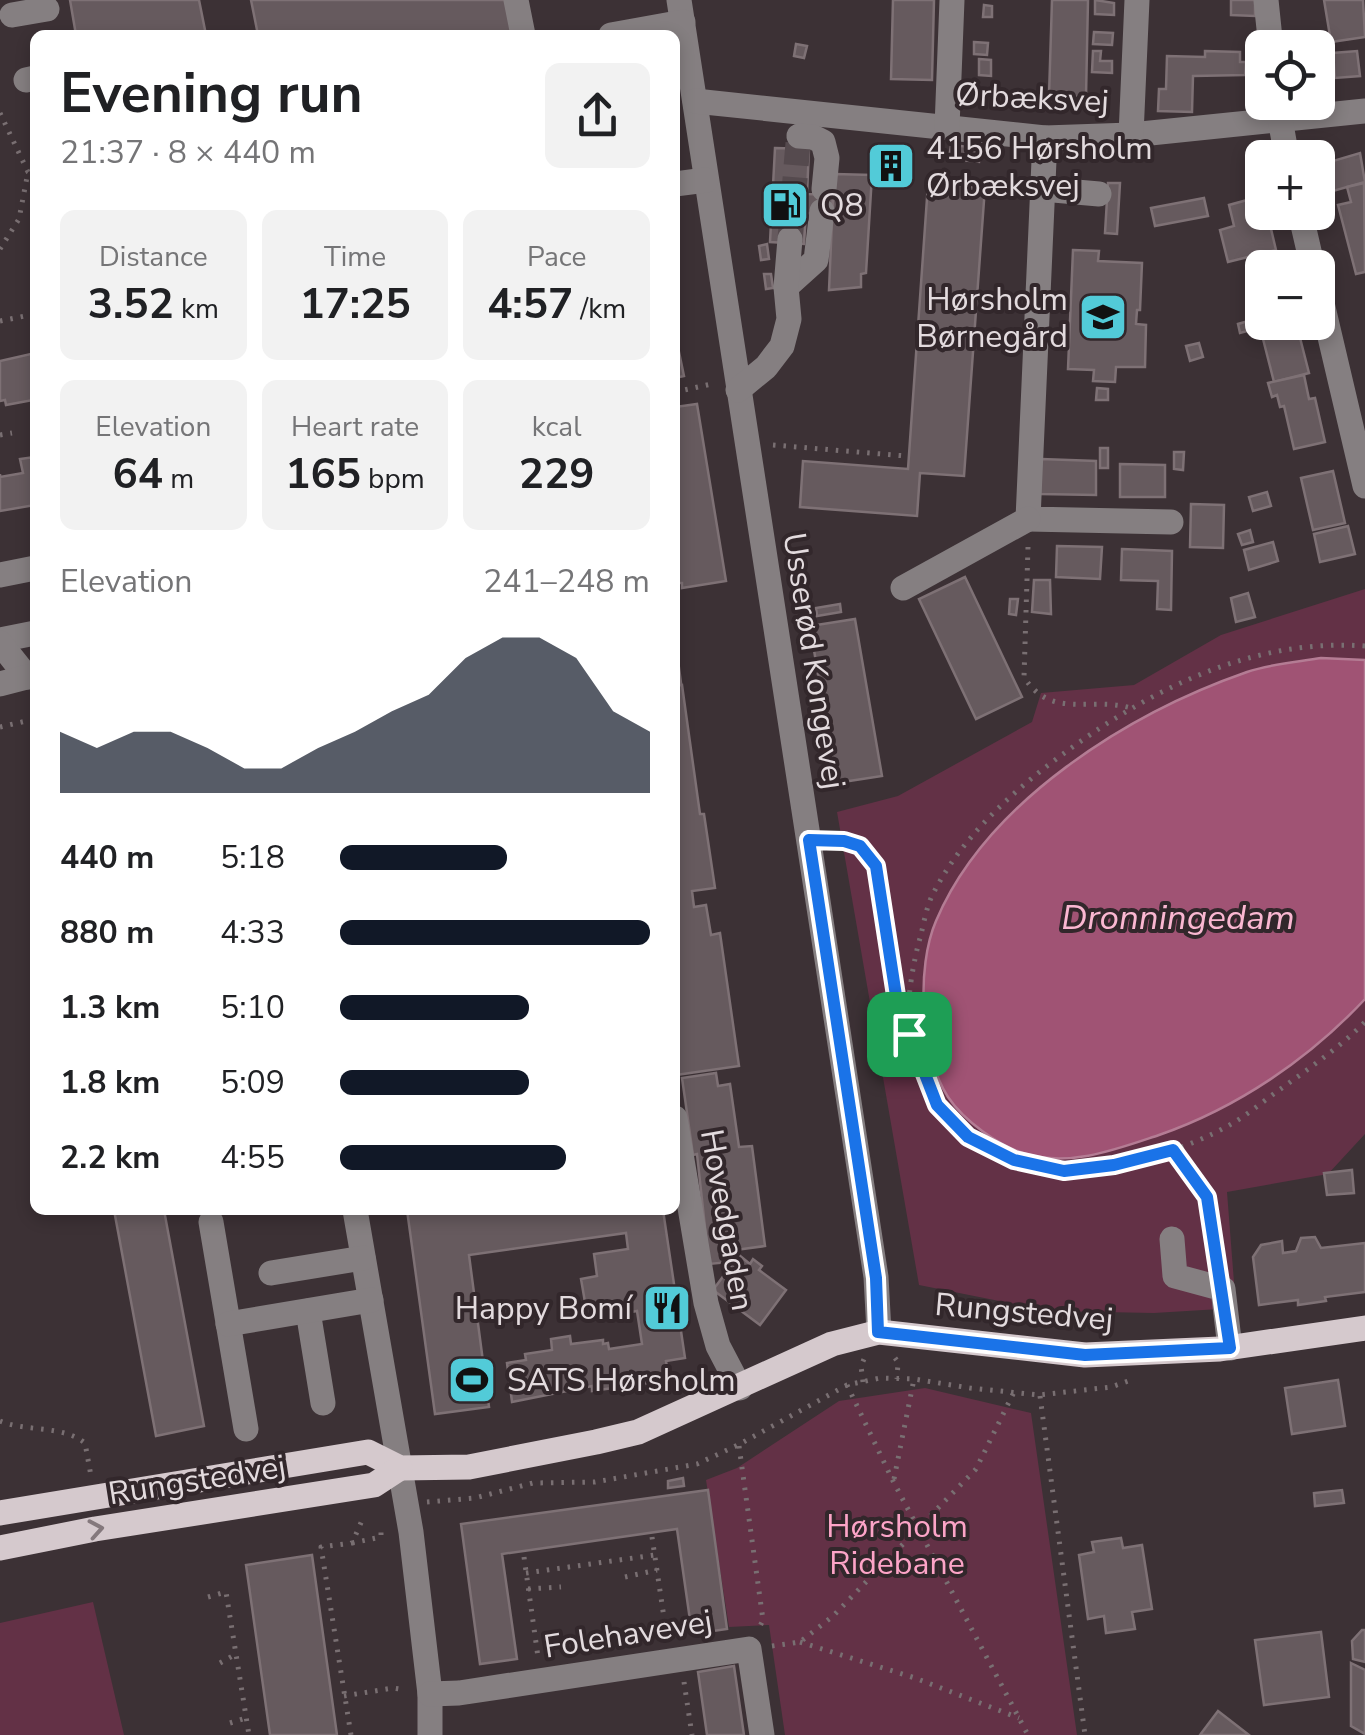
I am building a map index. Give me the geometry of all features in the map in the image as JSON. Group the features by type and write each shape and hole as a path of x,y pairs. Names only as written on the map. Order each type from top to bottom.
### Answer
{"main road":[{"name":"Rungstedvej","path":"0,1513 368,1452 400,1468 469,1466 596,1442 638,1432 832,1344 878,1332 1085,1355 1230,1348 1365,1328"},
{"name":"Rungstedvej","path":"0,1548 374,1485 400,1468"},
{"path":"0,1524 140,1500 196,1481"}],"street":[{"path":"516,0 522,30"},
{"path":"947,127 952,0"},
{"path":"1131,135 1136,0"},
{"path":"1266,0 1269,30"},
{"path":"12,15 47,9"},
{"path":"626,30 681,11"},
{"name":"Usserød Kongevej","path":"681,11 876,1278 878,1332"},
{"name":"Ørbæksvej","path":"695,101 799,130 947,127 1045,138 1131,135 1245,117"},
{"name":"Ørbæksvej","path":"1335,111 1365,111"},
{"path":"786,287 816,260 827,158 823,142 799,130"},
{"path":"1028,519 1045,138"},
{"path":"680,183 706,180"},
{"path":"1042,189 1099,194"},
{"path":"737,385 766,366 782,346 789,319 786,287 790,239"},
{"path":"1331,340 1365,486"},
{"path":"903,588 1028,519 1171,522"},
{"path":"0,575 30,569"},
{"path":"30,633 0,642 30,675"},
{"path":"0,684 30,676"},
{"name":"Hovedgaden","path":"680,1148 706,1303 718,1346 740,1388"},
{"path":"356,1215 400,1468 430,1694 430,1735"},
{"path":"211,1222 246,1429"},
{"path":"1172,1239 1175,1276 1223,1289 1230,1348"},
{"path":"271,1273 363,1258"},
{"path":"228,1324 371,1300"},
{"path":"308,1311 323,1403"},
{"name":"Folehavevej","path":"430,1694 749,1649 762,1735"}],"path":[{"path":"0,113 28,172 19,219 0,249"},
{"path":"0,321 30,315"},
{"path":"680,391 737,385"},
{"path":"0,435 12,433"},
{"path":"745,443 906,456"},
{"path":"1028,519 1024,677 1034,694 1056,704 1130,708"},
{"path":"909,1034 913,963 932,896 965,846 1002,805 1066,751 1130,708 1175,684 1248,658 1290,648 1330,643 1365,646"},
{"path":"0,727 30,720"},
{"path":"809,840 844,841 860,846 876,866 897,1002 937,1105 968,1137 1014,1160 1064,1171 1114,1165 1173,1150 1234,1123 1348,1039 1365,1022"},
{"path":"1173,1150 1207,1197 1223,1289"},
{"path":"467,1498 534,1482 595,1482 697,1464 846,1385 880,1378 1039,1394 1086,1735"},
{"path":"894,1481 914,1379"},
{"path":"846,1385 1028,1735"},
{"path":"800,1642 833,1616 976,1469 1014,1392"},
{"path":"0,1421 75,1436 85,1443 98,1498"},
{"path":"738,1445 763,1620 749,1649"},
{"path":"352,1543 364,1516"},
{"path":"351,1735 321,1548 382,1537 381,1530"},
{"path":"652,1537 692,1735"},
{"path":"526,1573 655,1555"},
{"path":"524,1557 541,1680"},
{"path":"625,1577 657,1570"},
{"path":"528,1589 561,1587"},
{"path":"208,1597 226,1592 249,1735"},
{"path":"749,1649 800,1642 914,1678 1019,1718"},
{"path":"220,1663 236,1654"},
{"path":"344,1696 394,1688 430,1694"},
{"path":"230,1723 246,1718"}],"green space":[{"path":"1365,589 1365,1134 1328,1174 1227,1192 1236,1308 1154,1313 1049,1311 919,1285 837,812 898,796 1032,722 1041,693 1134,685 1221,635"},
{"name":"Hørsholm Ridebane","path":"925,1388 1031,1413 1077,1735 785,1735 769,1625 729,1627 706,1480 737,1468 839,1401"},
{"path":"93,1602 124,1735 0,1735 0,1623"}],"water":[{"name":"Dronningedam","path":"1321,658 1365,660 1365,999 1320,1042 1270,1079 1216,1111 1159,1135 1094,1155 1060,1158 1026,1154 983,1132 955,1106 939,1079 924,1010 930,940 959,878 990,837 1026,800 1110,737 1156,711 1247,672"}],"building":[{"path":"70,0 199,0 205,30 75,30"},
{"path":"251,0 509,0 515,30 257,30"},
{"path":"893,0 934,0 932,80 891,79"},
{"path":"1052,0 1088,0 1086,97 1049,96"},
{"path":"1095,0 1114,3 1114,15 1095,14"},
{"path":"1231,0 1255,0 1255,16 1231,15"},
{"path":"1324,0 1363,0 1365,37 1335,41 1335,30 1329,30"},
{"path":"984,5 992,6 992,17 983,17"},
{"path":"1094,32 1113,33 1112,45 1093,44"},
{"path":"974,42 988,43 987,55 974,54"},
{"path":"796,44 807,46 804,58 794,56"},
{"path":"1093,51 1101,51 1100,61 1112,61 1112,73 1092,72"},
{"path":"1205,51 1240,52 1245,75 1193,76 1192,112 1158,111 1159,89 1166,89 1167,56 1205,57"},
{"path":"1357,51 1360,76 1335,78 1335,53"},
{"path":"979,59 991,60 991,76 979,75"},
{"path":"951,145 980,148 979,162 949,159"},
{"path":"775,148 809,149 807,194 833,195 832,214 806,213 804,244 770,242"},
{"path":"1360,153 1365,182 1335,190 1335,160"},
{"name":"4156 Hørsholm Ørbæksvej","path":"884,154 899,155 897,178 883,177"},
{"path":"834,174 872,175 866,273 861,274 861,287 829,290"},
{"path":"1108,183 1120,183 1117,234 1105,233"},
{"path":"1364,183 1365,272 1356,274 1338,205 1351,202 1347,187"},
{"path":"928,184 985,187 964,476 920,473 917,516 800,507 803,461 908,469"},
{"path":"1204,198 1208,216 1155,226 1151,208"},
{"path":"1245,201 1245,230 1271,230 1276,250 1245,250 1245,258 1228,262 1220,230 1234,226 1229,205"},
{"path":"767,244 769,259 761,260 759,246"},
{"name":"Hørsholm Børnegård","path":"1073,250 1099,251 1098,261 1142,263 1136,324 1146,325 1145,367 1116,367 1115,382 1093,381 1094,370 1068,369"},
{"path":"764,274 771,274 773,288 766,289"},
{"path":"1263,340 1301,340 1309,373 1274,382"},
{"path":"1199,343 1203,357 1190,361 1186,346"},
{"path":"30,354 30,401 6,405 5,400 0,401 0,361"},
{"path":"1304,375 1309,399 1315,398 1325,442 1294,449 1284,406 1280,407 1277,395 1272,397 1268,383"},
{"path":"1097,388 1108,389 1108,400 1096,400"},
{"path":"697,404 726,581 682,588 680,583 680,406"},
{"path":"1100,448 1108,448 1108,468 1100,468"},
{"path":"1174,452 1184,452 1183,470 1174,469"},
{"path":"30,458 30,506 0,511 0,477 23,473 20,459"},
{"path":"1041,459 1096,461 1096,495 1040,494"},
{"path":"1120,464 1165,465 1165,497 1120,497"},
{"path":"1333,471 1345,523 1313,530 1301,478"},
{"path":"1267,492 1271,506 1253,511 1249,497"},
{"path":"1191,504 1224,505 1223,548 1190,547"},
{"path":"1348,526 1355,554 1320,562 1314,534"},
{"path":"1250,530 1253,542 1242,545 1238,534"},
{"path":"1273,542 1278,561 1249,570 1244,550"},
{"path":"1057,546 1102,547 1100,579 1056,577"},
{"path":"1122,549 1172,551 1171,610 1157,609 1158,581 1121,580"},
{"path":"965,577 1022,697 976,719 919,599"},
{"path":"1034,580 1050,580 1051,614 1032,612"},
{"path":"1248,593 1255,617 1236,622 1231,598"},
{"path":"1010,599 1018,599 1016,615 1009,614"},
{"path":"840,604 841,612 817,616 816,608"},
{"path":"855,619 882,776 836,783 810,626"},
{"path":"680,685 715,888 692,891 694,907 706,905 711,935 720,933 739,1066 680,1074"},
{"path":"716,1073 718,1086 730,1084 739,1147 752,1146 765,1246 728,1251 730,1262 709,1264 697,1154 693,1155 682,1078"},
{"path":"1352,1170 1354,1193 1327,1195 1324,1173"},
{"path":"115,1215 165,1215 204,1426 156,1436"},
{"path":"408,1215 664,1215 685,1358 666,1361 669,1380 592,1391 592,1386 512,1402 507,1363 526,1360 525,1354 552,1350 551,1339 570,1336 571,1344 603,1340 609,1349 642,1344 637,1311 631,1312 629,1301 586,1308 581,1279 597,1276 594,1254 628,1249 626,1233 469,1255 489,1407 435,1414"},
{"path":"1315,1237 1321,1248 1365,1243 1365,1292 1298,1305 1298,1300 1259,1305 1253,1257 1261,1245 1282,1241 1283,1253 1296,1251 1301,1238"},
{"path":"739,1255 750,1264 753,1259 762,1266 759,1270 786,1290 760,1325 713,1290"},
{"path":"1338,1380 1345,1426 1292,1434 1285,1388"},
{"path":"683,1478 684,1486 668,1488 668,1481"},
{"path":"708,1490 727,1629 692,1634 677,1529 502,1554 517,1659 480,1664 461,1524"},
{"path":"1342,1490 1344,1503 1315,1506 1314,1493"},
{"path":"1121,1538 1123,1548 1142,1545 1152,1609 1132,1612 1135,1629 1106,1633 1104,1616 1088,1619 1079,1555 1094,1552 1092,1542"},
{"path":"312,1555 337,1735 270,1735 246,1565"},
{"path":"1362,1630 1365,1662 1353,1659 1352,1641"},
{"path":"1321,1632 1329,1697 1264,1705 1255,1640"},
{"path":"1351,1663 1365,1670 1365,1734 1351,1726"},
{"path":"734,1666 744,1735 707,1735 698,1672"},
{"path":"1218,1711 1249,1735 1200,1735"}],"tunnel":[{"path":"790,239 798,143"}],"place":[{"name":"4156 Hørsholm Ørbæksvej","path":"891,166"},
{"name":"Q8","path":"785,205"},
{"name":"Hørsholm Børnegård","path":"1103,317"},
{"name":"Happy Bomí","path":"667,1308"},
{"name":"SATS Hørsholm","path":"472,1380"}],"route":[{"path":"809,840 844,841 860,846 876,866 897,1002 909,1034 937,1105 968,1137 1014,1160 1064,1171 1114,1165 1173,1150 1207,1197 1230,1348 1085,1355 878,1332 876,1278 809,840"}]}
